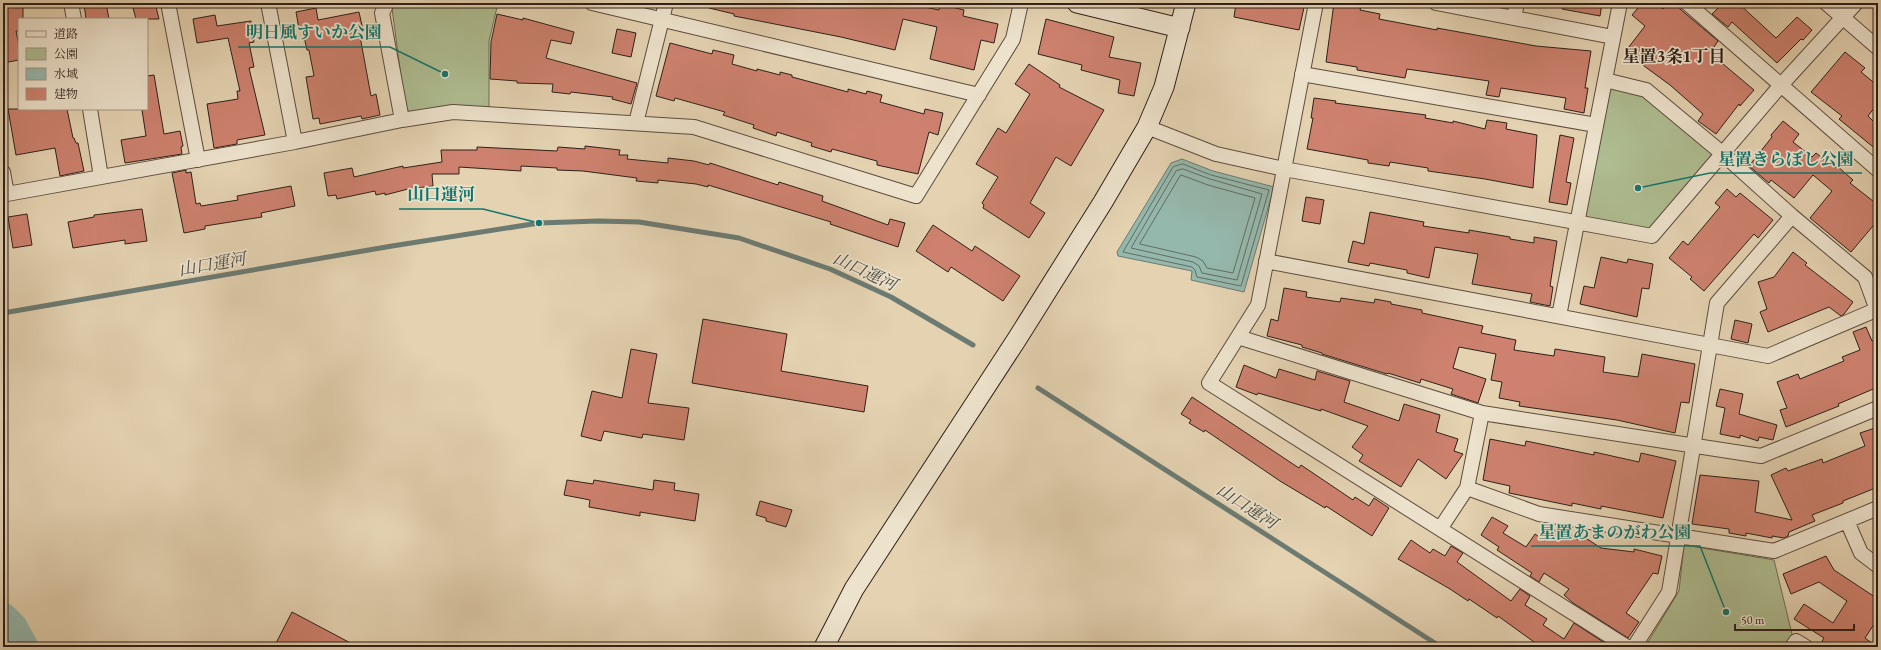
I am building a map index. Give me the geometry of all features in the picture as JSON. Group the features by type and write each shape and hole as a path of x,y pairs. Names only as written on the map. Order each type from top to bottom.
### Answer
{"street":[{"path":"71,3 74,18"},
{"path":"168,3 198,160"},
{"path":"266,3 295,142"},
{"path":"387,3 382,13 402,120"},
{"path":"592,3 979,95"},
{"path":"636,123 666,3"},
{"path":"3,172 7,194 295,142 402,120 453,112 694,127 916,196 1013,39 1021,3"},
{"path":"1077,3 1180,28"},
{"path":"824,647 854,589 1021,332 1103,202 1147,127 1164,87 1186,3"},
{"path":"1316,3 1258,305 1209,383 1627,647"},
{"path":"1436,3 1613,37"},
{"path":"1514,18 1517,3"},
{"path":"1559,316 1620,3"},
{"path":"1687,3 1878,170"},
{"path":"1826,3 1878,48"},
{"path":"1147,127 1216,154 1284,169 1652,236 1781,85 1856,3"},
{"path":"1302,74 1596,125"},
{"path":"1266,261 1768,356 1878,310 1864,277 1722,154 1646,90 1605,80"},
{"path":"90,110 101,177"},
{"path":"1634,647 1669,592 1717,303 1792,216"},
{"path":"1238,337 1482,413 1761,456 1878,408"},
{"path":"1440,529 1466,488 1482,413"},
{"path":"1466,488 1539,514 1774,551 1878,508"},
{"path":"1847,521 1861,553 1878,566"},
{"path":"1792,647 1796,641 1806,647"}],"green space":[{"path":"394,3 498,3 489,41 489,108 406,115 392,8"},
{"path":"1605,80 1646,90 1723,154 1652,236 1577,223"},
{"path":"1684,545 1774,560 1792,634 1784,647 1645,647 1679,591"}],"water":[{"path":"1182,159 1213,171 1274,187 1244,292 1191,280 1192,271 1118,256 1117,252 1171,163"}],"building":[{"path":"3,3 23,5 23,18 18,18 18,31 16,31 18,41 18,60 3,63"},
{"path":"106,3 109,18 86,18 84,4"},
{"path":"155,3 159,19 136,18 133,8"},
{"path":"710,3 761,3 784,7 784,3 906,3 939,10 940,4 964,10 963,16 998,24 994,43 981,40 974,70 930,59 937,27 903,19 895,50 841,37 734,16 734,14 709,8"},
{"path":"1236,3 1305,3 1299,30 1234,17"},
{"path":"1334,3 1361,6 1360,10 1380,14 1379,19 1437,30 1437,28 1536,46 1591,51 1585,88 1588,88 1584,113 1564,109 1566,98 1501,88 1499,97 1486,95 1489,81 1407,69 1405,78 1357,70 1357,67 1326,62"},
{"path":"1563,3 1602,3 1600,16 1562,9"},
{"path":"1642,3 1656,3 1663,9 1668,3 1679,3 1680,9 1718,41 1710,53 1754,90 1740,106 1739,104 1716,134 1698,121 1703,114 1670,85 1625,52 1645,26 1632,15"},
{"path":"1723,3 1738,3 1776,38 1797,17 1812,30 1777,63 1732,22 1728,27 1712,14"},
{"path":"316,8 318,20 359,12 363,30 359,31 371,96 376,94 380,115 362,119 361,116 320,124 319,118 313,119 306,77 314,76 309,50 307,50 302,28 299,29 296,12"},
{"path":"497,14 523,20 523,18 574,32 571,44 551,40 546,58 637,83 631,104 612,99 613,97 571,92 570,94 552,92 553,84 517,83 517,81 490,79 491,42"},
{"path":"215,15 217,26 251,21 254,42 249,43 254,67 249,68 265,135 237,140 237,144 214,148 207,104 238,99 237,91 240,91 228,38 197,43 193,19"},
{"path":"1046,19 1114,37 1109,57 1141,63 1134,96 1118,93 1120,80 1081,70 1082,65 1038,54"},
{"path":"617,29 636,33 631,57 612,53"},
{"path":"670,43 712,54 713,50 734,55 732,64 757,71 757,69 780,75 780,72 792,75 792,77 848,92 848,89 866,94 867,91 882,95 880,102 924,114 925,109 943,113 938,135 929,132 918,174 877,165 877,161 832,149 831,152 811,146 812,143 777,132 776,136 753,128 754,125 723,115 725,112 675,98 674,101 656,96"},
{"path":"1845,52 1865,68 1861,72 1878,86 1878,103 1868,116 1878,126 1878,151 1839,119 1842,116 1811,92"},
{"path":"1029,64 1060,85 1059,87 1104,110 1071,166 1056,157 1030,203 1045,213 1029,238 983,208 984,205 982,203 998,177 976,164 998,128 1006,133 1030,94 1015,84"},
{"path":"154,75 164,134 180,131 183,146 181,147 182,154 125,163 121,140 146,136 142,110 148,110 148,76"},
{"path":"1314,98 1336,101 1335,103 1426,115 1425,118 1453,123 1453,121 1485,129 1487,120 1507,123 1506,129 1537,135 1533,188 1485,179 1428,171 1428,168 1390,162 1389,166 1368,163 1368,160 1307,149 1313,118 1311,118"},
{"path":"8,109 67,110 73,138 76,143 78,143 84,171 60,176 55,148 16,155"},
{"path":"1783,121 1799,134 1793,142 1812,157 1816,153 1835,168 1837,166 1853,180 1850,183 1878,205 1878,220 1851,252 1810,218 1832,191 1813,175 1794,198 1771,180 1769,183 1749,166"},
{"path":"1560,135 1574,138 1566,182 1571,183 1567,205 1549,202"},
{"path":"585,146 620,150 619,155 628,155 627,159 668,163 668,158 694,161 709,165 710,163 778,185 779,182 823,196 822,201 888,225 890,219 905,223 898,247 830,224 831,222 708,185 708,187 696,184 658,180 658,183 636,181 637,178 583,171 557,170 557,168 521,166 521,171 459,167 459,174 432,174 433,186 408,189 385,195 385,193 376,195 375,191 337,199 336,195 328,196 324,173 352,168 354,177 403,166 403,168 442,162 441,150 477,150 477,147 557,151 558,147 585,149"},
{"path":"186,170 186,173 191,172 196,204 200,203 201,206 238,200 237,196 291,186 295,206 261,213 262,217 205,226 205,229 184,233 172,173"},
{"path":"1727,189 1736,197 1740,193 1773,220 1758,238 1754,234 1704,291 1690,279 1692,277 1669,258 1683,241 1688,245 1720,207 1715,203"},
{"path":"1306,197 1324,200 1320,224 1302,221"},
{"path":"142,209 147,241 125,244 125,240 73,248 68,222 94,217 94,215"},
{"path":"1370,212 1424,222 1423,226 1469,233 1469,230 1534,243 1534,237 1557,241 1550,286 1553,287 1550,306 1530,302 1532,294 1472,284 1478,254 1435,247 1429,278 1407,273 1407,270 1370,263 1369,266 1348,262 1353,241 1364,244"},
{"path":"27,214 32,245 13,248 8,217"},
{"path":"933,225 972,251 975,246 1020,276 1003,301 951,267 948,272 916,251"},
{"path":"1793,252 1807,263 1805,265 1853,302 1841,316 1829,307 1768,332 1760,312 1767,309 1758,282 1774,277"},
{"path":"1601,257 1627,263 1628,259 1653,264 1649,289 1642,288 1637,317 1580,304 1584,286 1594,288"},
{"path":"1284,288 1307,292 1306,297 1340,302 1341,298 1374,303 1375,299 1391,302 1391,304 1422,310 1422,313 1483,326 1481,333 1516,340 1514,350 1554,356 1555,349 1605,357 1603,372 1638,377 1642,354 1695,364 1689,403 1681,402 1675,433 1617,420 1519,406 1520,402 1499,398 1502,382 1491,380 1496,354 1459,347 1453,368 1486,379 1478,403 1451,394 1453,389 1421,379 1420,383 1388,373 1387,374 1322,354 1302,347 1302,345 1267,336 1271,319 1278,321"},
{"path":"703,319 787,334 781,371 868,386 864,412 692,383"},
{"path":"1735,320 1752,324 1748,343 1731,339"},
{"path":"1866,327 1872,341 1878,338 1878,387 1838,404 1839,406 1786,427 1780,410 1787,408 1777,382 1798,374 1800,379 1844,361 1842,357 1860,350 1853,332"},
{"path":"631,349 657,354 648,403 689,408 684,440 643,434 642,438 604,431 601,441 581,436 592,391 622,398"},
{"path":"1244,365 1276,378 1279,369 1315,380 1317,371 1350,381 1344,402 1399,421 1404,404 1440,415 1436,432 1458,439 1454,451 1463,454 1446,479 1418,459 1401,487 1359,461 1363,455 1352,447 1368,426 1321,409 1321,411 1258,393 1257,395 1236,387"},
{"path":"1720,389 1743,394 1739,414 1777,425 1773,440 1759,437 1758,441 1740,435 1740,438 1720,434 1725,408 1716,406"},
{"path":"1192,397 1299,468 1301,465 1353,500 1355,497 1369,506 1374,498 1389,508 1372,536 1326,506 1325,508 1280,481 1205,430 1204,432 1189,423 1191,420 1181,414"},
{"path":"1878,427 1878,487 1812,515 1815,521 1789,532 1788,536 1784,538 1772,536 1772,538 1746,533 1746,536 1729,533 1729,529 1692,524 1700,475 1759,481 1755,512 1792,520 1771,475 1786,468 1788,471 1822,459 1823,463 1865,446 1860,433"},
{"path":"1490,439 1525,446 1526,441 1594,455 1594,452 1639,462 1641,453 1676,461 1663,518 1601,506 1601,509 1572,503 1572,506 1509,493 1510,486 1483,480"},
{"path":"567,480 593,484 594,480 653,490 654,480 675,483 674,490 699,494 695,521 640,512 640,516 589,507 590,500 564,495"},
{"path":"760,501 792,510 786,527 766,521 766,518 756,515"},
{"path":"1492,517 1508,526 1503,533 1526,547 1535,534 1545,541 1553,529 1568,538 1570,535 1578,540 1581,535 1601,548 1634,552 1634,549 1662,556 1658,574 1653,573 1626,613 1639,622 1628,638 1573,603 1564,595 1569,589 1544,573 1539,582 1530,576 1532,573 1497,550 1499,547 1481,535"},
{"path":"1411,540 1430,553 1433,549 1445,556 1451,546 1463,553 1457,562 1511,601 1520,589 1530,596 1525,605 1547,619 1543,625 1564,639 1574,623 1611,647 1541,647 1498,616 1497,618 1469,599 1468,601 1398,559"},
{"path":"1826,556 1834,570 1878,599 1878,618 1865,638 1877,647 1827,647 1821,643 1824,638 1794,619 1804,604 1833,623 1847,601 1819,582 1791,594 1783,574"},
{"path":"292,612 358,647 274,647"}],"waterway":[{"name":"山口運河","path":"3,313 392,246 539,223 598,221 639,222 739,238 830,269 891,297 973,345"},
{"name":"山口運河","path":"1038,388 1441,647"},
{"path":"3,617 13,627 24,647"}],"place":[{"name":"明日風すいか公園","path":"445,74"},
{"name":"星置きらぼし公園","path":"1638,188"},
{"name":"山口運河","path":"539,223"},
{"name":"星置あまのがわ公園","path":"1726,612"}],"district":[{"name":"星置3条1丁目","path":"1674,56"}]}
